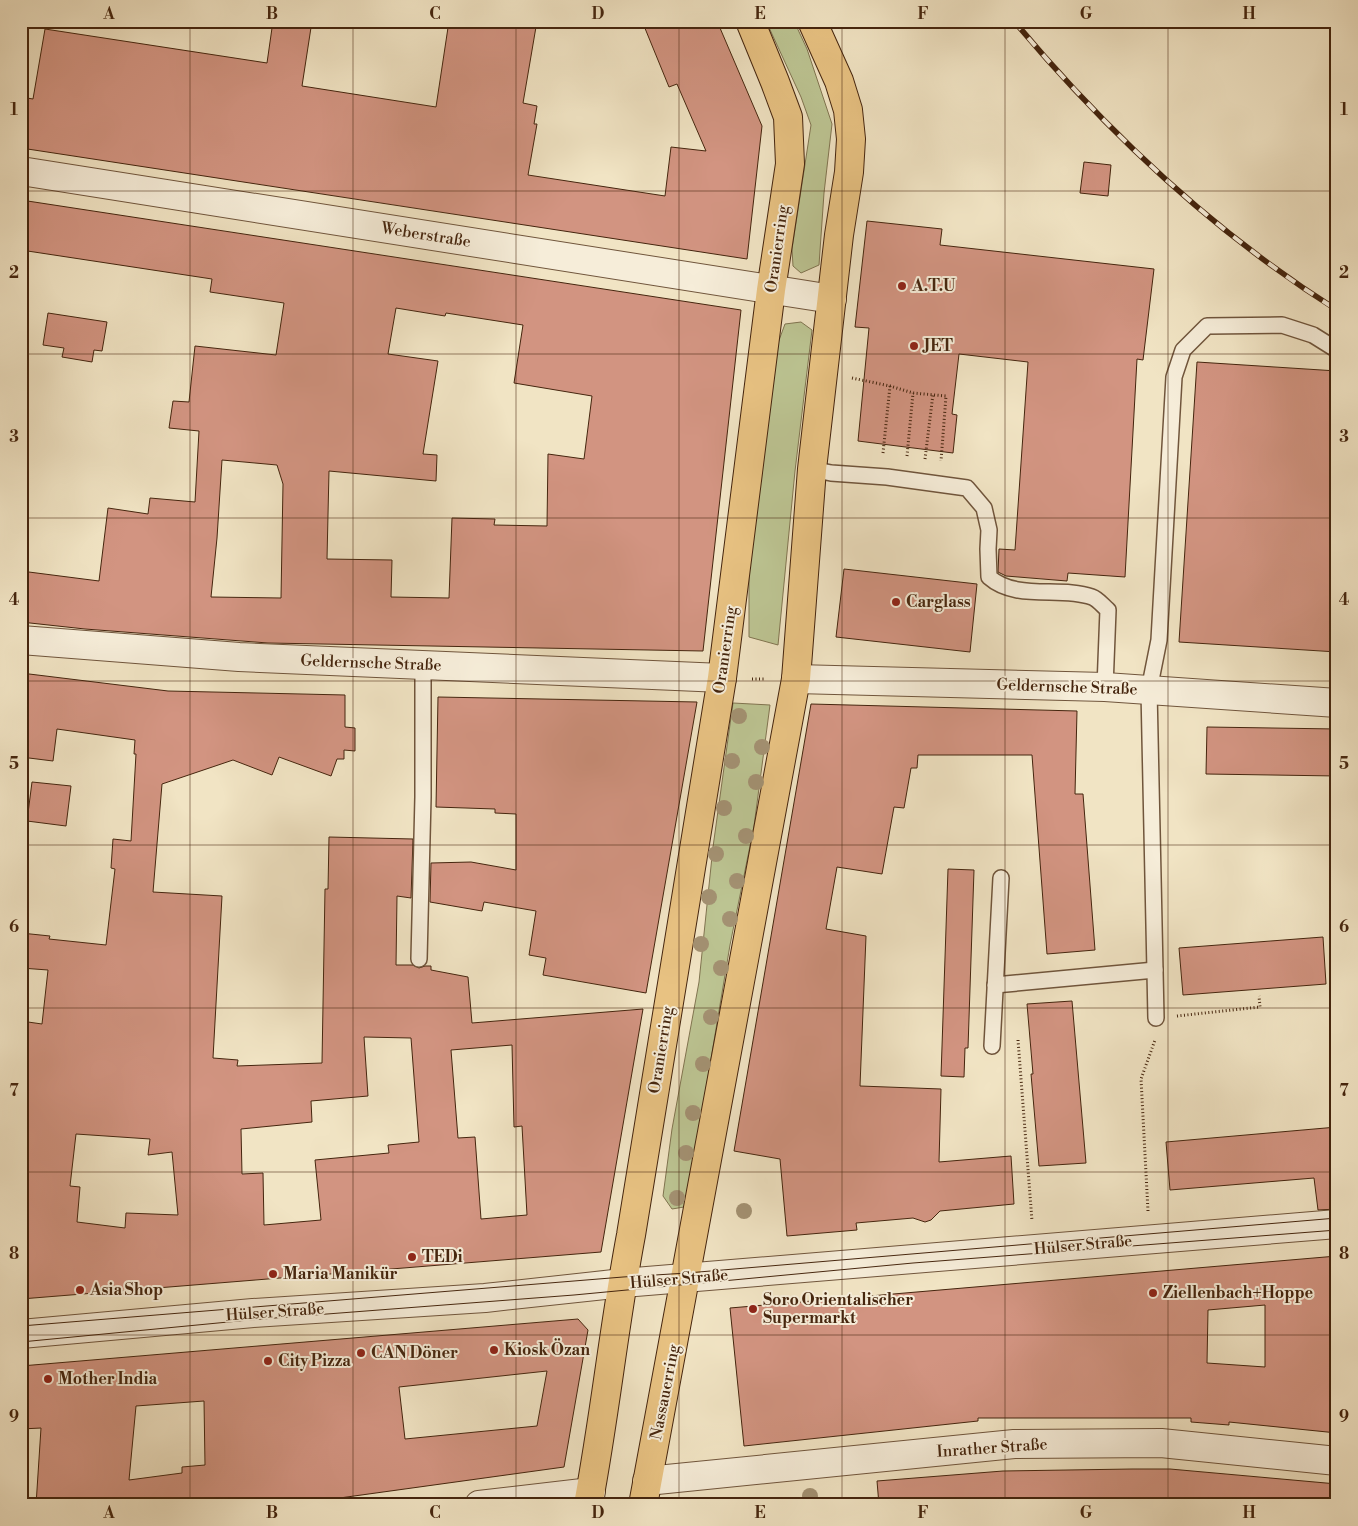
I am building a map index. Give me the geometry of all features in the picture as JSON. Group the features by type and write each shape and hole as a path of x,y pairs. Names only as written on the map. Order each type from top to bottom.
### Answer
{"main road":[{"name":"Oranierring","path":"623,1283 722,678 771,290 790,164 788,117 750,21"},
{"path":"686,1279 796,680 812,469 849,172 851,139 848,110 839,81 812,21"},
{"name":"Nassauerring","path":"645,1493 686,1279"},
{"path":"590,1498 623,1283"}],"street":[{"name":"Weberstraße","path":"21,171 771,290 832,298"},
{"name":"Geldernsche Straße","path":"21,640 238,657 722,678"},
{"name":"Geldernsche Straße","path":"796,680 1105,687 1337,703"},
{"name":"Hülser Straße","path":"21,1334 253,1314 484,1298 623,1283 1337,1224"},
{"name":"Inrather Straße","path":"645,1493 1014,1444 1161,1443 1337,1461"},
{"path":"479,1505 590,1498"}],"lane":[{"path":"1156,1018 1149,690 1159,640 1174,377 1183,350 1207,326 1282,325 1313,336 1337,350"},
{"path":"812,469 831,473 880,476 967,488 984,508 989,530 989,577 997,584 1019,590 1071,593 1094,598 1108,610 1105,687"},
{"path":"419,958 424,665"},
{"path":"992,1046 1001,878"},
{"path":"995,985 1155,970"}],"path":[{"path":"823,373 890,386 913,393 946,396 939,484"},
{"path":"880,476 890,386"},
{"path":"904,479 913,393"},
{"path":"923,482 933,394"},
{"path":"722,678 796,680"},
{"path":"1150,1240 1141,1079 1156,1039 1156,1018 1260,1007 1258,996"},
{"path":"1017,1032 1034,1249"}],"green space":[{"path":"766,21 794,21 807,49 832,124 824,193 819,265 801,273 793,266 792,249 811,125 801,97"},
{"path":"801,322 812,330 795,471 778,645 749,637 749,572 778,343 785,324"},
{"path":"733,703 770,705 754,826 730,945 689,1191 684,1207 672,1209 663,1196 672,1129 699,982 713,847"}],"building":[{"path":"273,21 312,21 302,86 436,107 449,21 537,21 523,103 537,106 534,124 537,124 528,175 665,196 671,147 706,151 677,84 669,87 642,21 717,21 762,126 747,259 21,148 21,97 33,99 45,29 267,63"},
{"path":"1084,162 1111,165 1108,196 1080,193"},
{"path":"21,200 741,310 703,651 268,643 85,629 21,622 21,571 99,581 108,508 148,514 150,498 195,502 199,431 169,428 173,401 189,402 195,346 276,355 284,303 210,292 212,279 21,250","holes":["396,308 445,316 446,313 523,325 514,383 592,396 584,459 548,454 547,526 494,525 495,519 452,518 449,598 391,597 392,560 327,559 329,471 436,481 437,455 423,454 438,361 388,354","222,460 277,465 283,484 281,598 211,597"]},
{"path":"867,221 942,229 940,245 1154,269 1143,360 1137,359 1125,577 1068,573 1067,581 1006,576 998,572 999,549 1015,550 1028,362 959,354 952,414 957,415 953,453 858,441 869,328 855,327"},
{"path":"48,313 107,322 102,351 94,350 92,362 62,357 64,348 43,345"},
{"path":"1197,362 1337,371 1333,461 1337,462 1337,652 1179,642"},
{"path":"844,569 977,584 970,652 836,637"},
{"path":"21,673 168,691 345,695 345,727 355,728 355,751 344,750 344,759 337,759 331,776 279,757 272,775 233,760 162,784 153,892 222,896 213,1058 238,1060 237,1066 322,1063 325,889 328,889 329,837 413,839 411,898 397,896 396,965 413,965 419,968 431,966 431,970 468,977 472,1023 643,1009 601,1252 21,1299 21,1021 42,1024 48,970 21,968 21,933 50,936 49,939 106,945 115,869 111,868 113,839 131,841 136,754 134,754 135,740 57,729 53,761 21,757","holes":["364,1037 411,1038 419,1142 388,1145 389,1153 315,1160 321,1220 264,1225 263,1173 242,1174 241,1129 312,1122 311,1101 368,1096","512,1045 514,1127 522,1126 527,1215 481,1219 475,1137 458,1138 451,1050","76,1134 150,1139 148,1155 172,1152 178,1215 126,1213 125,1228 77,1222 80,1187 70,1186"]},
{"path":"438,697 697,702 646,993 543,975 546,958 529,955 536,911 484,902 482,911 430,902 431,863 471,862 516,870 516,814 495,813 495,809 436,807"},
{"path":"811,704 1077,711 1075,794 1083,794 1095,950 1047,954 1032,755 918,755 917,768 911,768 904,808 894,807 882,874 837,867 826,929 866,936 860,1086 941,1089 939,1162 1011,1156 1014,1204 940,1211 931,1220 925,1222 913,1218 856,1223 857,1230 787,1236 780,1159 734,1151"},
{"path":"1207,727 1337,729 1337,776 1206,774"},
{"path":"32,782 71,786 66,826 27,821"},
{"path":"948,869 974,870 968,1048 965,1048 964,1077 941,1076"},
{"path":"1323,937 1326,984 1183,995 1179,948"},
{"path":"1072,1001 1086,1163 1039,1166 1027,1004"},
{"path":"1337,1127 1337,1209 1318,1210 1314,1178 1170,1190 1166,1142"},
{"path":"1337,1256 1337,1433 1229,1422 1229,1425 1191,1422 1191,1418 978,1418 978,1421 744,1446 730,1308","holes":["1265,1305 1265,1367 1207,1363 1208,1310"]},
{"path":"578,1319 588,1330 564,1467 289,1505 36,1505 41,1428 21,1429 21,1366","holes":["547,1371 537,1426 405,1439 399,1387","204,1401 205,1465 182,1467 182,1473 129,1480 136,1406"]},
{"path":"1170,1469 1337,1484 1337,1505 879,1505 877,1481 1003,1471"}],"tram line":[{"path":"21,1326 687,1273 1337,1218"},
{"path":"21,1342 249,1320 574,1295 913,1263 1337,1230"}],"railway":[{"path":"1014,21 1087,102 1165,178 1248,248 1337,310"}],"place":[{"name":"A.T.U","path":"902,286"},
{"name":"JET","path":"914,346"},
{"name":"Carglass","path":"896,602"},
{"name":"TEDi","path":"412,1257"},
{"name":"Maria Manikür","path":"273,1274"},
{"name":"Asia Shop","path":"80,1290"},
{"name":"Ziellenbach+Hoppe","path":"1153,1293"},
{"name":"Soro Orientalischer Supermarkt","path":"753,1309"},
{"name":"Kiosk Özan","path":"494,1350"},
{"name":"CAN Döner","path":"361,1353"},
{"name":"City Pizza","path":"268,1361"},
{"name":"Mother India","path":"48,1379"}]}
